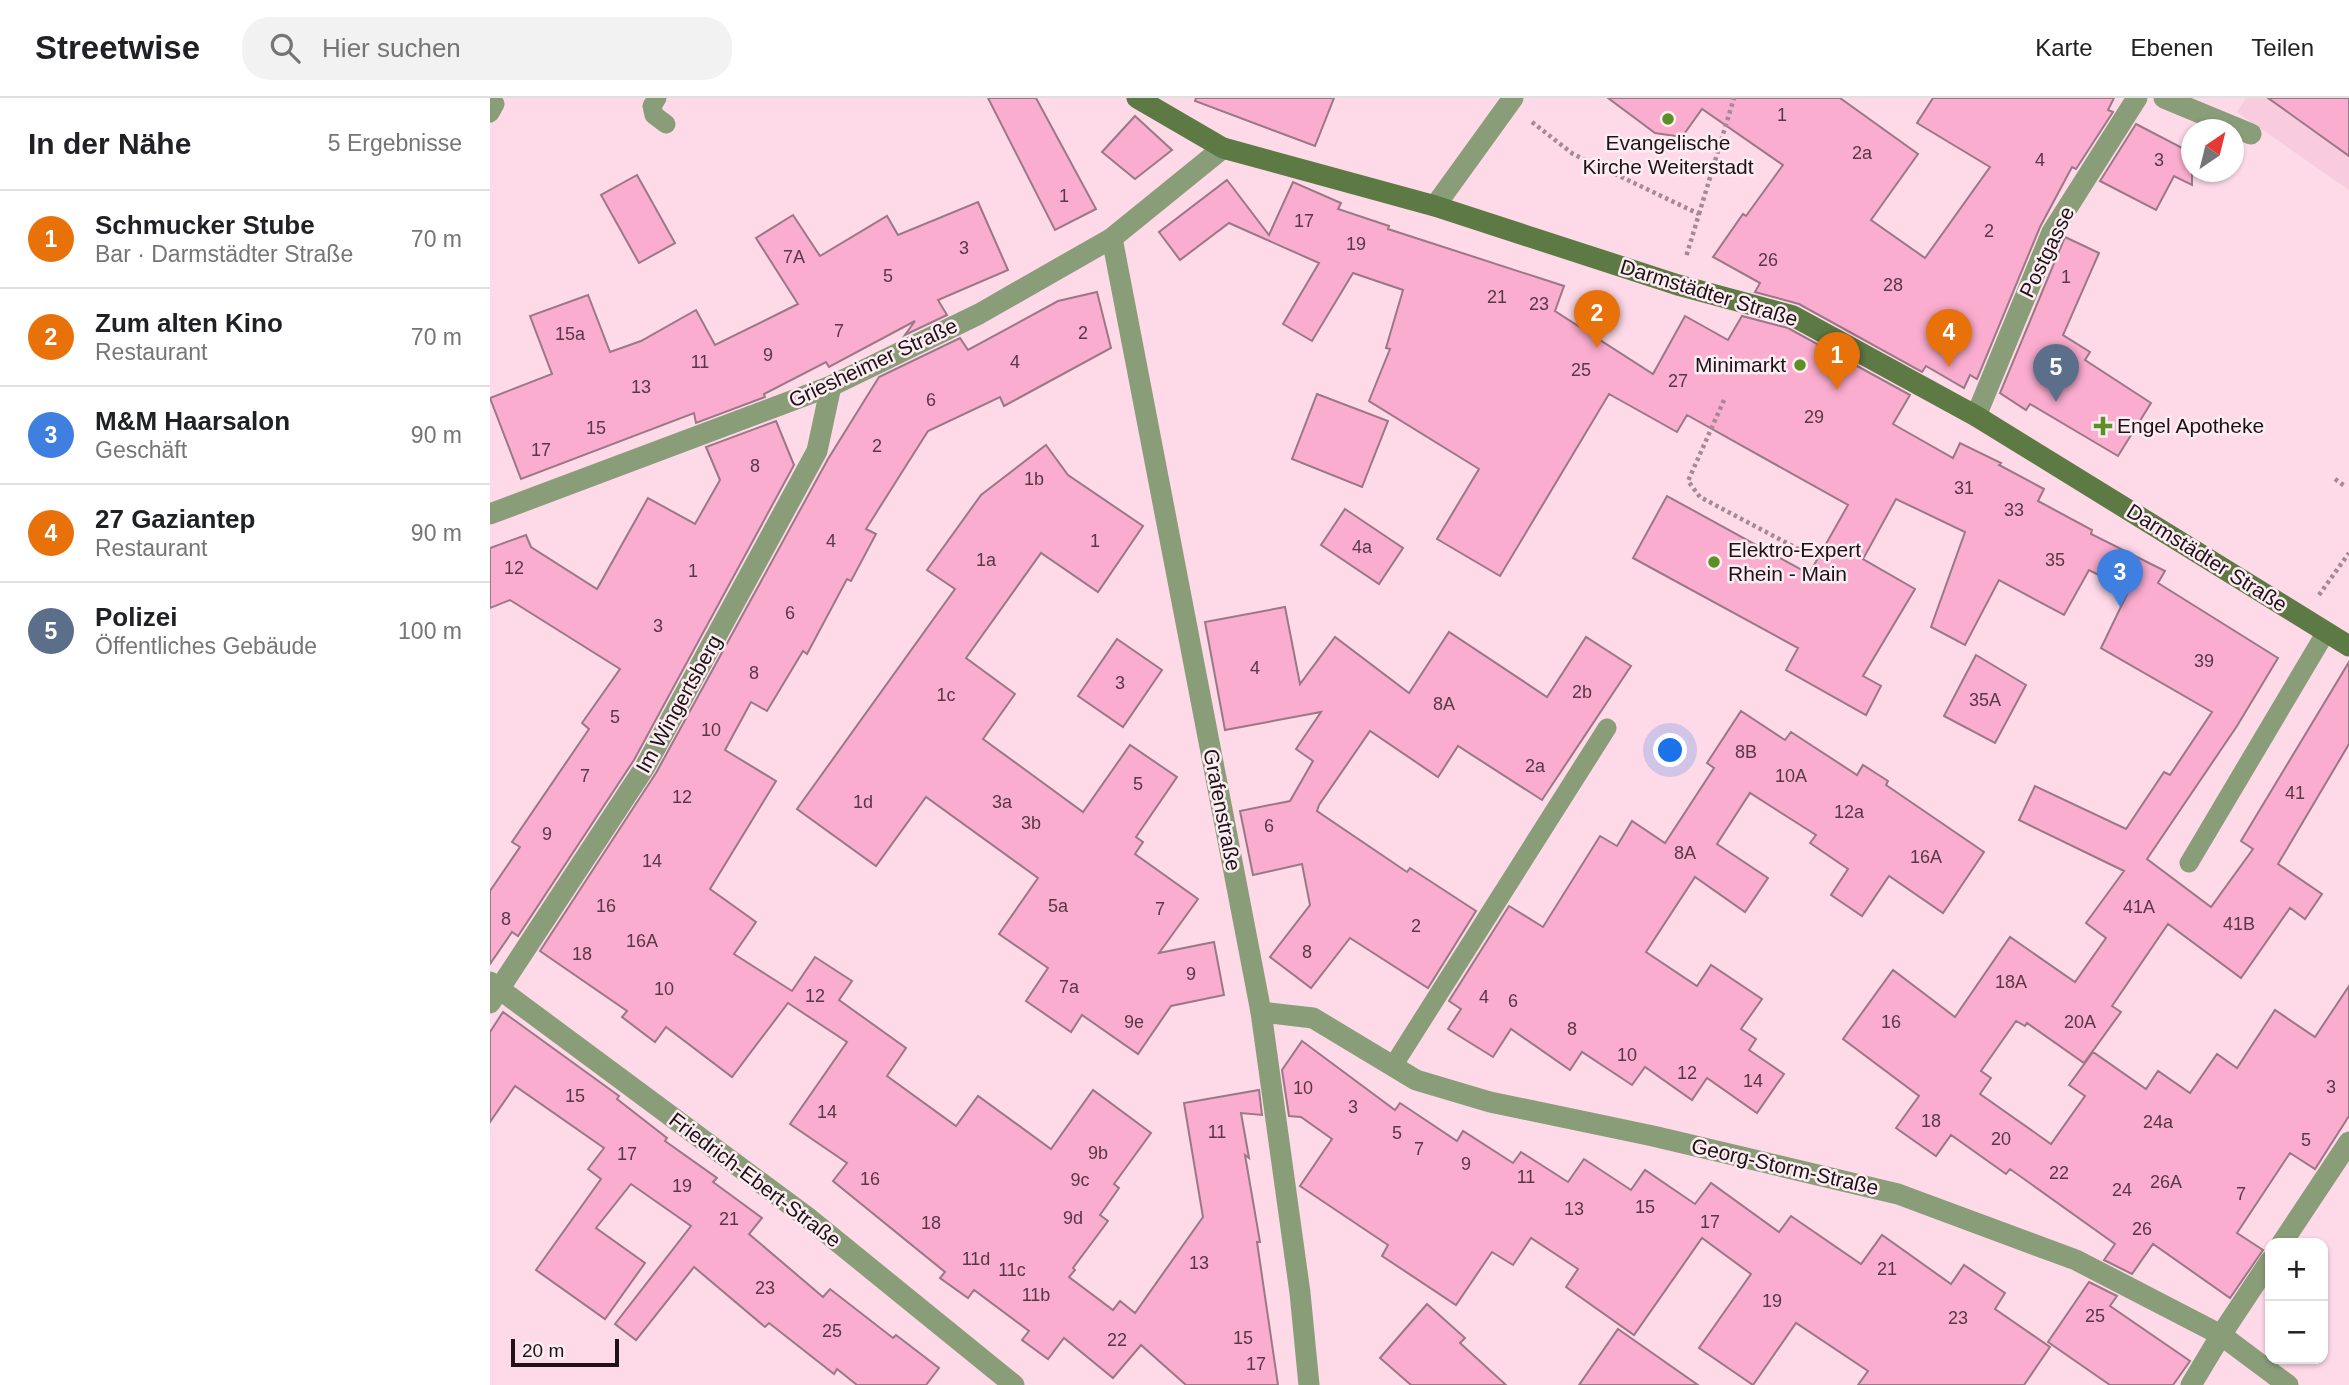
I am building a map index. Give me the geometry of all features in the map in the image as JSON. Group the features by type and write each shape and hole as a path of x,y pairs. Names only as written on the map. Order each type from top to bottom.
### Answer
{"street":[{"name":"Darmstädter Straße","path":"1137,98 1223,148 1435,206 1678,285 1793,316 1976,416 2349,646"},
{"name":"Postgasse","path":"1976,416 2052,232 2137,98"},
{"path":"2164,98 2251,134"},
{"path":"1435,206 1511,101"},
{"name":"Griesheimer Straße","path":"490,514 831,386 979,314 1112,238 1223,148"},
{"name":"Grafenstraße","path":"1112,238 1261,1012 1300,1293 1309,1385"},
{"name":"Im Wingertsberg","path":"493,991 645,766 817,452 831,386"},
{"name":"Friedrich-Ebert-Straße","path":"493,991 807,1217 1014,1385"},
{"name":"Georg-Storm-Straße","path":"1261,1012 1313,1018 1416,1080 1490,1102 1653,1136 1898,1194 2076,1260 2221,1335 2288,1385"},
{"path":"2285,1238 2349,1142"},
{"path":"2191,1385 2265,1269"}],"lane":[{"path":"657,98 652,106 654,115 666,124"},
{"path":"2189,863 2326,632"},
{"path":"1393,1066 1607,728"}],"path":[{"path":"1678,285 1734,98"},
{"path":"1511,101 1573,154 1699,214"},
{"path":"1724,400 1688,481 1700,497 1800,550"},
{"path":"2335,479 2346,487"},
{"path":"2302,617 2349,553"}],"shaded area":[{"path":"2246,98 2349,98 2349,190 2237,112"}],"building":[{"path":"988,98 1036,98 1096,209 1055,230"},
{"path":"1196,98 1334,98 1315,146 1195,101"},
{"path":"1608,98 1840,98 1918,154 1871,220 1925,258 1990,167 1917,123 1933,98 2114,98 2108,110 2113,112 2076,169 2072,167 2040,227 1977,379 1970,375 1964,388 1926,366 1922,372 1799,304 1755,292 1760,283 1713,257 1743,214 1746,216 1783,165 1702,109 1682,137 1655,133"},
{"path":"2268,98 2349,98 2349,156"},
{"path":"1135,116 1172,150 1135,179 1102,152"},
{"path":"2136,124 2181,147 2181,180 2174,176 2156,210 2100,181"},
{"path":"637,175 675,243 639,263 601,195"},
{"path":"1227,180 1269,235 1293,182 1341,203 1338,209 1389,226 1388,229 1564,286 1555,311 1653,374 1685,316 1728,340 1742,316 1788,328 1910,395 1893,424 1953,458 1960,443 2001,463 1999,465 2044,489 2038,501 2092,530 2091,534 2165,571 2158,583 2278,658 2237,726 2147,859 2211,907 2253,849 2241,841 2349,662 2349,744 2278,864 2322,894 2305,919 2290,908 2241,978 2168,924 2112,1006 2121,1012 2084,1063 2027,1023 2025,1026 2016,1021 1981,1071 1991,1078 1980,1094 2051,1144 2085,1096 2069,1085 2093,1052 2146,1089 2158,1071 2190,1093 2217,1054 2237,1068 2275,1010 2315,1037 2349,986 2349,1116 2315,1169 2290,1153 2237,1233 2263,1250 2230,1298 2153,1244 2132,1274 2104,1260 2115,1244 2010,1169 2006,1174 1951,1135 1936,1156 1896,1128 1919,1096 1843,1039 1893,970 1955,1017 2010,937 2075,982 2106,938 2086,923 2124,871 2019,820 2035,786 2126,829 2164,772 2170,775 2212,712 2101,648 2129,590 2089,570 2064,615 1999,580 1965,645 1931,627 1965,532 1896,499 1863,559 1915,589 1863,676 1881,686 1866,715 1786,670 1798,648 1633,558 1667,496 1809,574 1848,505 1687,415 1677,432 1609,394 1500,576 1437,539 1479,469 1369,401 1390,349 1386,348 1403,290 1353,273 1312,341 1283,324 1319,263 1229,223 1180,260 1159,232"},
{"path":"978,202 1008,270 938,300 947,315 905,335 915,321 829,367 826,362 764,394 765,397 696,423 694,413 521,479 490,398 552,374 530,316 588,295 610,352 641,341 696,310 715,345 798,304 756,238 793,215 820,256 887,216 898,235"},
{"path":"2065,237 2099,253 2063,335 2090,352 2085,360 2151,403 2118,456 2030,404 2026,410 2000,393"},
{"path":"1097,292 1111,348 1004,406 1000,397 928,431 866,529 876,534 851,581 847,579 807,654 803,651 767,711 751,702 725,750 776,781 710,889 756,922 734,954 792,991 815,957 852,981 839,1000 906,1048 887,1076 956,1126 978,1096 1051,1149 1093,1090 1151,1133 1114,1184 1119,1188 1100,1215 1108,1221 1069,1277 1113,1310 1120,1301 1135,1313 1203,1217 1184,1103 1259,1090 1262,1115 1241,1113 1278,1385 1186,1385 1141,1345 1113,1378 1064,1338 1048,1359 1022,1340 1029,1331 974,1290 968,1298 940,1278 945,1272 833,1181 847,1163 790,1124 847,1042 788,1003 732,1077 666,1027 655,1042 622,1017 627,1011 540,951 656,773 828,459 879,377 960,338 968,350 1058,301"},
{"path":"1317,394 1388,421 1362,487 1292,459"},
{"path":"776,421 794,465 634,760 518,936 512,932 490,964 490,891 520,847 512,842 589,729 582,723 620,669 510,600 490,608 490,548 526,535 531,547 597,589 648,498 695,524 720,480 706,447"},
{"path":"1046,445 1068,475 1143,526 1098,592 1041,553 966,658 1015,694 983,739 1083,812 1130,745 1177,777 1136,837 1143,842 1135,854 1198,899 1159,953 1214,942 1224,995 1171,1006 1138,1054 1082,1015 1071,1032 1026,1001 1048,968 999,934 1038,878 926,797 876,866 797,809 955,589 927,570 981,495"},
{"path":"1345,509 1403,548 1379,584 1321,545"},
{"path":"1285,607 1300,684 1335,637 1409,693 1449,632 1547,697 1586,637 1631,666 1542,800 1458,746 1438,777 1370,731 1319,805 1317,811 1407,872 1410,868 1476,911 1428,988 1350,938 1311,988 1270,957 1310,905 1302,864 1253,875 1240,811 1290,801 1313,761 1296,749 1321,712 1225,730 1205,622"},
{"path":"1117,639 1162,670 1123,727 1078,696"},
{"path":"1976,655 2026,685 1995,743 1944,716"},
{"path":"1741,711 1785,740 1791,732 1857,775 1863,765 1888,781 1886,785 1984,852 1943,913 1889,876 1862,916 1831,895 1848,869 1810,843 1816,835 1750,793 1717,844 1768,878 1745,912 1695,877 1646,952 1697,986 1711,965 1762,999 1741,1029 1756,1039 1749,1050 1784,1074 1757,1113 1707,1078 1692,1100 1645,1067 1632,1085 1582,1052 1570,1070 1511,1029 1493,1057 1448,1029 1461,1009 1449,1001 1509,906 1543,927 1600,836 1617,846 1632,821 1665,843 1714,768 1707,763"},
{"path":"503,1012 619,1096 617,1099 667,1138 665,1141 717,1178 713,1182 762,1218 749,1234 823,1297 830,1289 893,1338 896,1335 939,1368 926,1385 857,1385 837,1369 834,1374 769,1323 765,1327 694,1267 636,1340 615,1324 691,1226 631,1184 596,1228 645,1263 605,1319 536,1270 601,1179 588,1169 604,1148 515,1086 490,1122 490,1032"},
{"path":"1302,1041 1395,1110 1400,1103 1457,1141 1463,1131 1513,1163 1521,1152 1568,1182 1584,1159 1631,1190 1645,1170 1695,1204 1711,1183 1779,1232 1791,1216 1861,1264 1882,1235 1951,1284 1964,1265 2005,1293 1995,1309 2050,1347 2024,1385 1858,1385 1868,1371 1796,1323 1753,1385 1699,1348 1751,1274 1702,1238 1634,1335 1566,1287 1578,1269 1531,1238 1513,1265 1492,1252 1456,1305 1382,1256 1388,1245 1300,1186 1332,1139 1301,1117 1289,1116 1282,1070"},
{"path":"2089,1282 2117,1296 2110,1306 2190,1361 2173,1385 2110,1385 2048,1342"},
{"path":"1427,1304 1465,1338 1460,1343 1506,1385 1411,1385 1380,1358"},
{"path":"1618,1329 1698,1385 1579,1385"}],"place":[{"name":"Evangelische Kirche Weiterstadt","path":"1668,119"},
{"name":"Zum alten Kino","path":"1597,348"},
{"name":"Minimarkt","path":"1800,365"},
{"name":"27 Gaziantep","path":"1949,367"},
{"name":"Schmucker Stube","path":"1837,390"},
{"name":"Polizei","path":"2056,402"},
{"name":"Engel Apotheke","path":"2103,426"},
{"name":"Elektro-Expert Rhein - Main","path":"1714,562"},
{"name":"M&M Haarsalon","path":"2120,607"}]}
